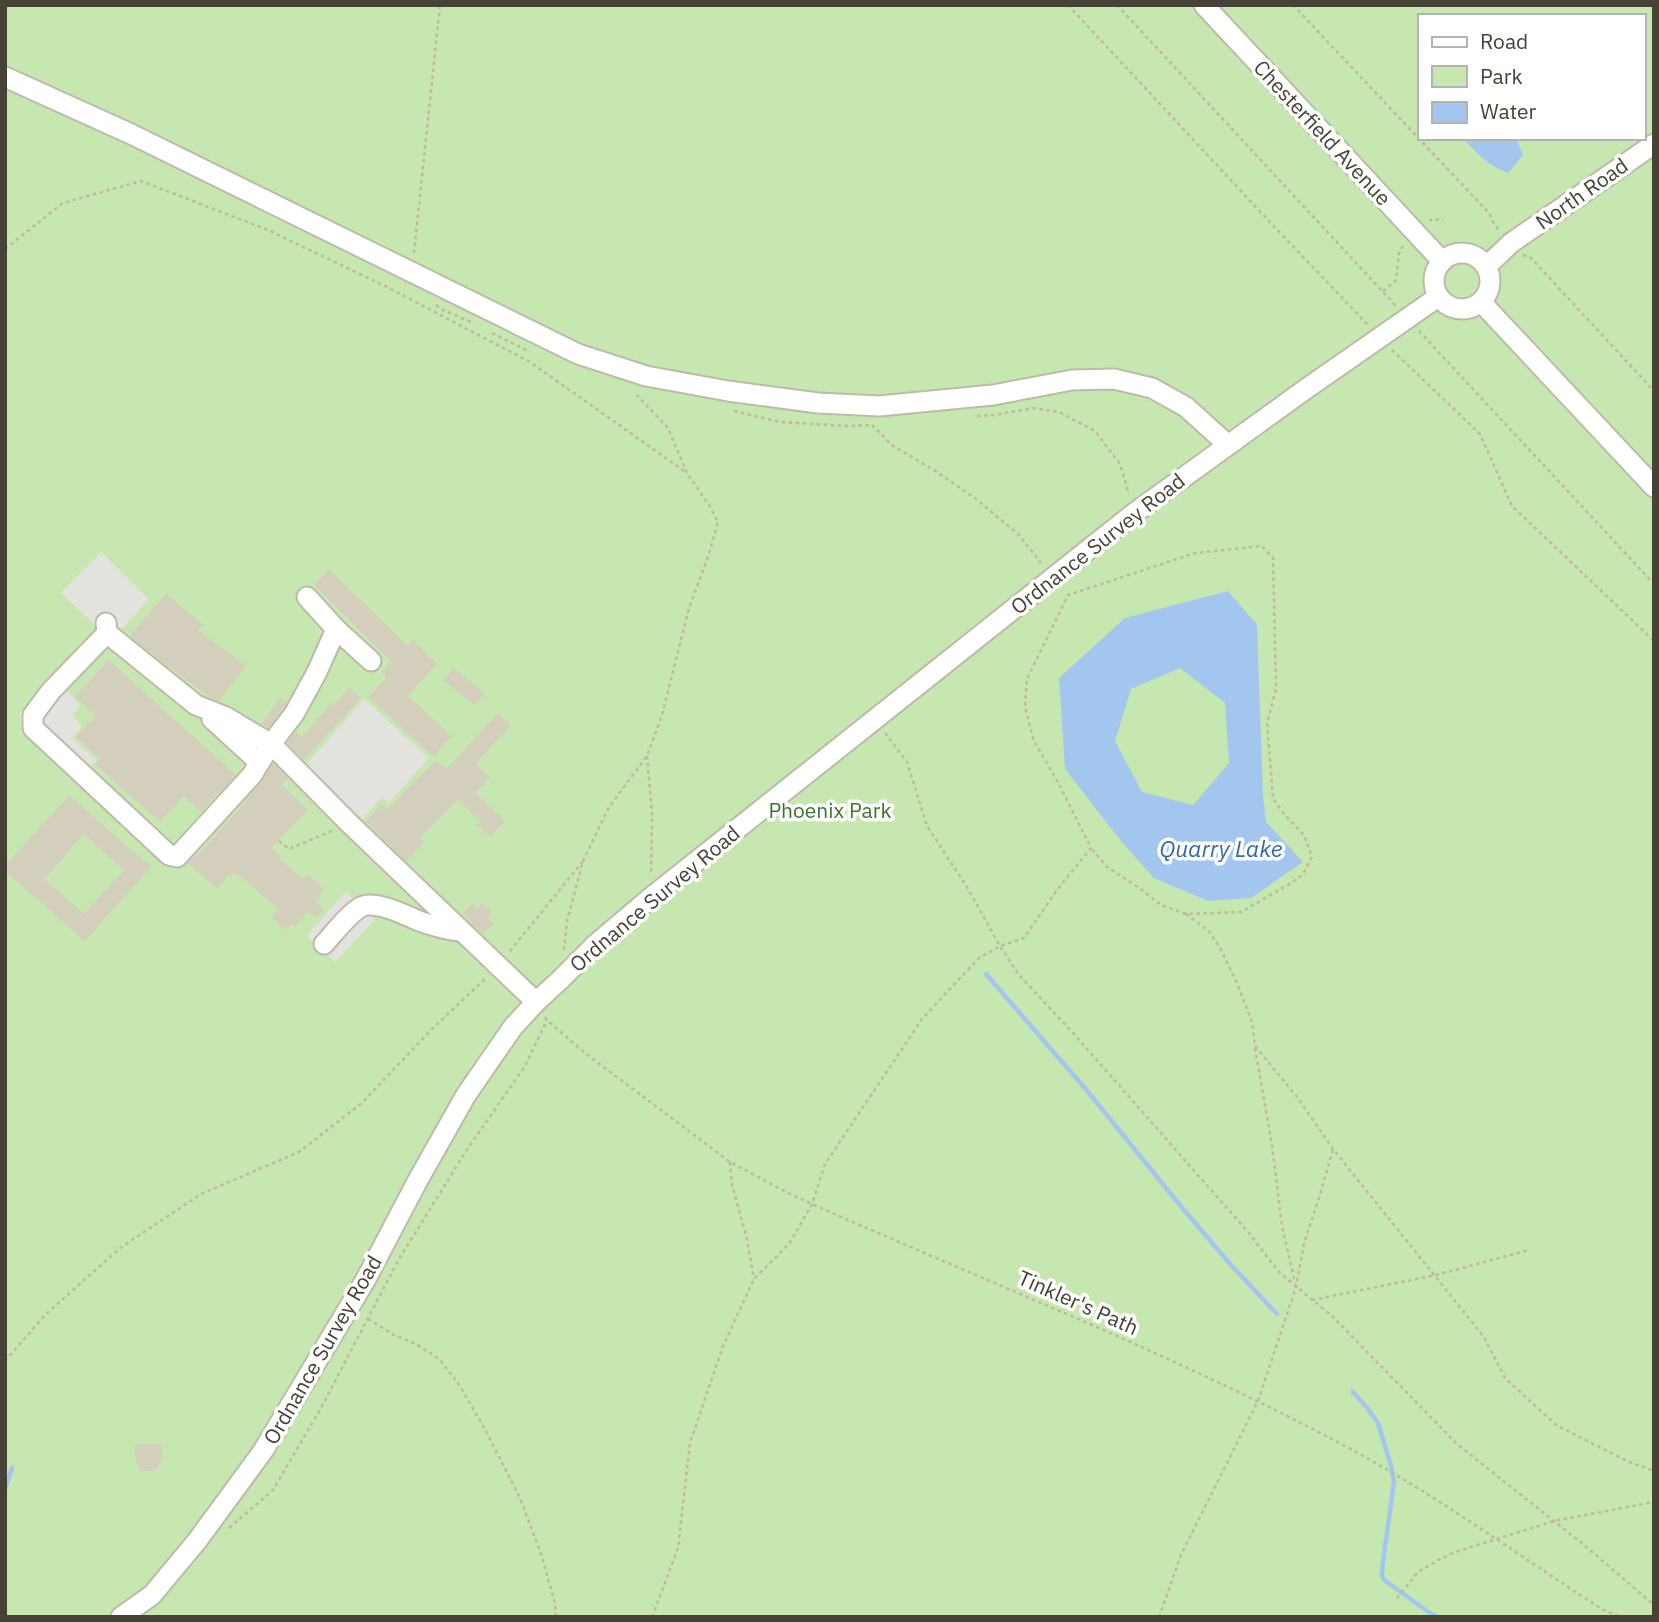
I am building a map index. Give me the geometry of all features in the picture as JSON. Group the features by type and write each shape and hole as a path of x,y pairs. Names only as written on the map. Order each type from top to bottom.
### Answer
{"street":[{"name":"Chesterfield Avenue","path":"1204,5 1441,260"},
{"path":"5,77 131,134 578,354 646,376 818,403 879,406 993,395 1072,380 1114,379 1152,388 1186,407 1228,445"},
{"name":"North Road","path":"1487,266 1510,243 1654,144"},
{"path":"1465,252 1474,254 1487,266 1491,281 1481,302 1474,307 1457,309 1448,306 1438,297 1433,276 1441,260 1448,255 1465,252"},
{"name":"Ordnance Survey Road","path":"121,1617 152,1595 197,1541 263,1451 366,1279 466,1095 513,1027 536,1002 596,944 649,900 1133,514 1438,297"},
{"path":"1481,302 1654,487"},
{"path":"307,597 336,629 371,661"},
{"path":"259,762 107,628 33,715 33,728 169,855 177,857 252,775 294,714 336,629"},
{"path":"196,705 226,717 271,744 350,824 536,1002"},
{"path":"324,944 357,909 366,904 460,931"}],"path":[{"path":"412,273 440,5"},
{"path":"1068,5 1380,337 1479,434 1512,506 1654,640"},
{"path":"1117,5 1400,311"},
{"path":"1293,5 1418,138"},
{"path":"1420,140 1489,213 1510,243 1530,257 1654,391"},
{"path":"5,249 64,203 141,181 268,230 389,288 530,362 687,473"},
{"path":"1428,222 1433,219 1443,220"},
{"path":"1382,292 1396,281 1399,253 1405,243"},
{"path":"433,303 480,327"},
{"path":"1415,326 1654,583"},
{"path":"492,333 540,356"},
{"path":"560,980 568,921 583,861 609,807 647,756 662,715 689,608 718,522 687,473 668,428 632,390 643,392"},
{"path":"971,416 1034,408 1059,412 1096,431 1119,464 1133,514"},
{"path":"728,409 780,422 847,426 879,424"},
{"path":"872,425 893,446 976,499 1018,534 1054,579"},
{"path":"1186,914 1241,912 1293,882 1303,874 1312,857 1304,835 1273,798 1267,723 1276,689 1273,558 1262,546 1195,553 1068,595 1027,679 1025,707 1034,741 1091,848 1107,867 1161,905 1186,914 1209,931 1220,948 1252,1022 1282,1226 1296,1287"},
{"path":"875,720 907,762 928,826 1019,975 1248,1232 1279,1272 1333,1317 1457,1444 1654,1605"},
{"path":"647,756 652,814 649,900"},
{"path":"279,841 289,849 350,824"},
{"path":"652,1617 677,1548 690,1443 723,1346 754,1279 789,1244 812,1204 825,1164 922,1019 979,958 1000,946 1024,938 1057,890 1091,848"},
{"path":"5,1362 45,1315 120,1248 201,1194 299,1152 362,1103 430,1031 498,967 583,861"},
{"name":"Tinkler's Path","path":"536,1002 547,1020 585,1053 730,1162 812,1204 1258,1401 1400,1478 1605,1611 1622,1617"},
{"path":"1255,1046 1297,1097 1333,1149 1485,1337 1505,1378 1556,1425 1627,1461 1654,1471"},
{"path":"1159,1617 1181,1555 1258,1401 1296,1287 1304,1243 1333,1149"},
{"path":"730,1162 732,1185 746,1235 754,1279"},
{"path":"1312,1300 1436,1275 1529,1250"},
{"path":"368,1319 439,1359 458,1383 520,1498 541,1554 555,1603 556,1617"},
{"path":"1397,1598 1418,1572 1455,1552 1553,1521 1654,1502"}],"green space":[{"name":"Phoenix Park","path":"5,5 1654,5 1654,1617 5,1617"}],"shaded area":[{"path":"101,552 149,599 123,628 97,627 61,593"},
{"path":"54,677 80,704 73,716 82,727 72,738 97,760 78,782 21,733 20,713"},
{"path":"364,699 429,758 389,803 382,797 360,822 304,767"},
{"path":"346,892 375,920 335,962 306,936"}],"water":[{"path":"1465,140 1517,140 1523,155 1508,173 1483,159"},
{"name":"Quarry Lake","path":"1228,591 1257,625 1266,822 1303,862 1251,898 1208,901 1154,878 1120,840 1065,769 1059,678 1125,618","holes":["1180,668 1225,703 1229,763 1193,805 1142,792 1115,741 1131,689"]}],"building":[{"path":"329,569 407,646 413,640 437,664 408,696 451,736 434,757 368,697 387,677 382,672 392,662 314,585"},
{"path":"166,593 203,625 198,630 246,666 219,701 166,665 130,636"},
{"path":"108,660 236,775 201,811 184,796 160,822 95,764 100,759 76,737 95,716 75,697"},
{"path":"453,668 485,693 475,705 443,681"},
{"path":"349,688 361,698 304,760 287,743 296,732 302,737"},
{"path":"280,697 287,702 268,728 262,724"},
{"path":"498,713 511,725 476,764 490,777 475,793 505,821 491,837 477,825 481,821 458,800 419,838 424,843 406,861 365,821 383,804 388,809 436,760 447,769"},
{"path":"273,764 288,778 281,785 308,810 271,848 303,879 307,874 325,890 315,901 324,909 316,918 308,912 295,927 292,924 286,930 271,917 278,909 243,878 236,874 227,877 217,889 188,863 239,809"},
{"path":"69,795 151,867 85,941 5,871 5,866","holes":["84,834 124,870 84,914 44,879"]},
{"path":"473,903 477,908 482,903 492,912 487,917 494,924 483,934 463,913"},
{"path":"135,1444 161,1444 162,1460 155,1471 141,1471 136,1462"}],"waterway":[{"path":"986,974 1089,1093 1230,1264 1277,1314"},
{"path":"1353,1392 1378,1423 1394,1482 1382,1575 1384,1580 1438,1617"},
{"path":"5,1489 12,1468"}]}
